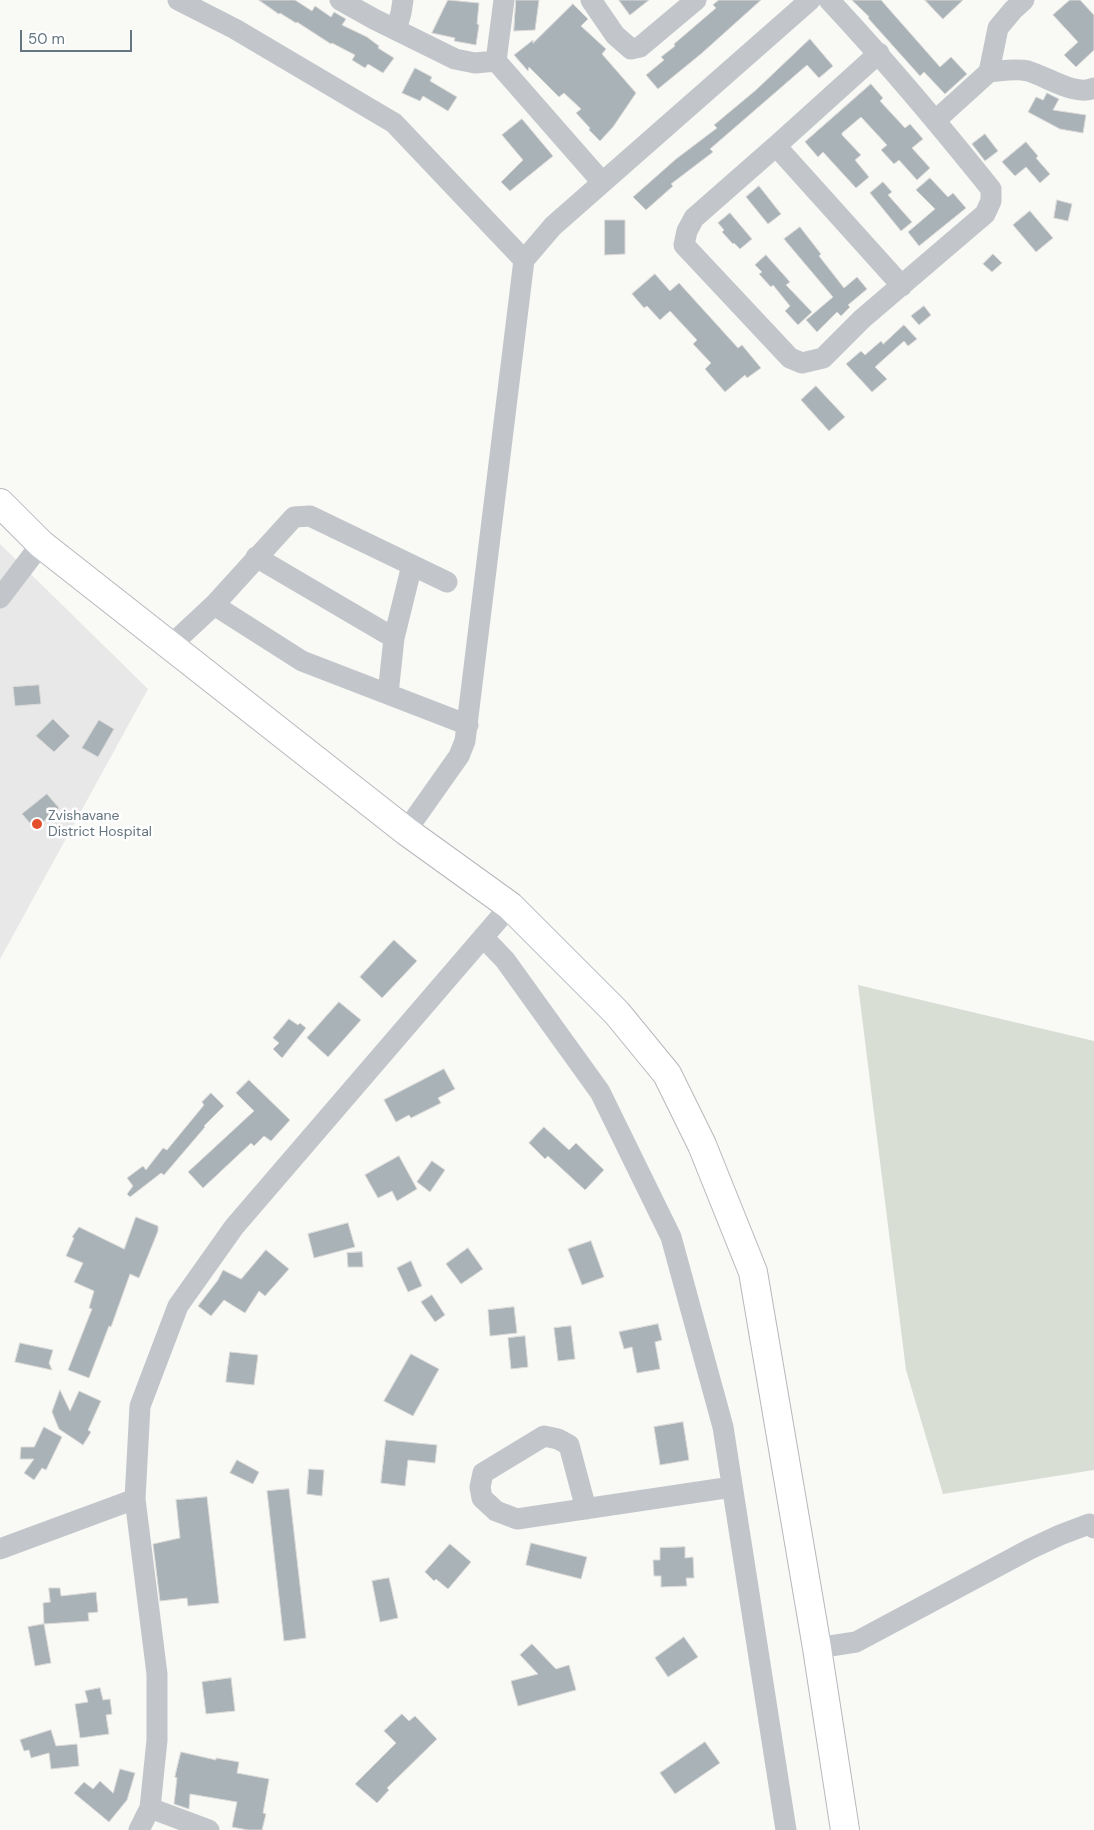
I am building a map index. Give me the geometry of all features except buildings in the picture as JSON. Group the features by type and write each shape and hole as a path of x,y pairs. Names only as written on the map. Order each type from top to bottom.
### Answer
{"highway":[{"path":"0,504 41,544 170,646 406,831 510,906 617,1013 667,1074 702,1145 753,1272 818,1648 845,1830"}],"street":[{"path":"178,0 236,28 394,123 524,260"},
{"path":"340,0 455,59 475,62 496,61"},
{"path":"396,30 403,0"},
{"path":"504,0 496,61 602,182"},
{"path":"591,0 616,35 631,49 640,47 696,0"},
{"path":"406,831 459,756 463,749 468,725 524,260 553,226 810,0"},
{"path":"830,0 879,53 936,120 991,189 991,201 985,214 862,319 823,358 802,363 790,358 684,245 687,231 694,218 879,53"},
{"path":"936,120 989,72 998,28 1024,0"},
{"path":"998,28 1003,52 1026,71 1073,89 1089,90 1094,88"},
{"path":"989,72 1026,71"},
{"path":"776,146 902,286"},
{"path":"170,646 214,605 294,516 310,516 447,582"},
{"path":"0,598 41,544"},
{"path":"256,557 394,638"},
{"path":"388,694 394,638 412,566"},
{"path":"214,605 302,661 468,725"},
{"path":"140,1830 150,1808 158,1740 157,1674 135,1498 140,1406 178,1306 234,1227 510,906"},
{"path":"483,937 505,960 600,1092 670,1237 723,1427 786,1830"},
{"path":"586,1509 569,1445 558,1439 544,1436 484,1473 480,1487 482,1498 496,1511 517,1519 586,1509 732,1487"},
{"path":"0,1549 135,1498"},
{"path":"818,1648 856,1642 1030,1549 1060,1535 1092,1525"},
{"path":"150,1808 209,1830"}],"shaded area":[{"name":"Zvishavane District Hospital","path":"0,544 148,689 0,959"},
{"path":"858,985 1094,1041 1094,1470 943,1494 906,1370"}],"place":[{"name":"Zvishavane District Hospital","path":"37,824"}]}
